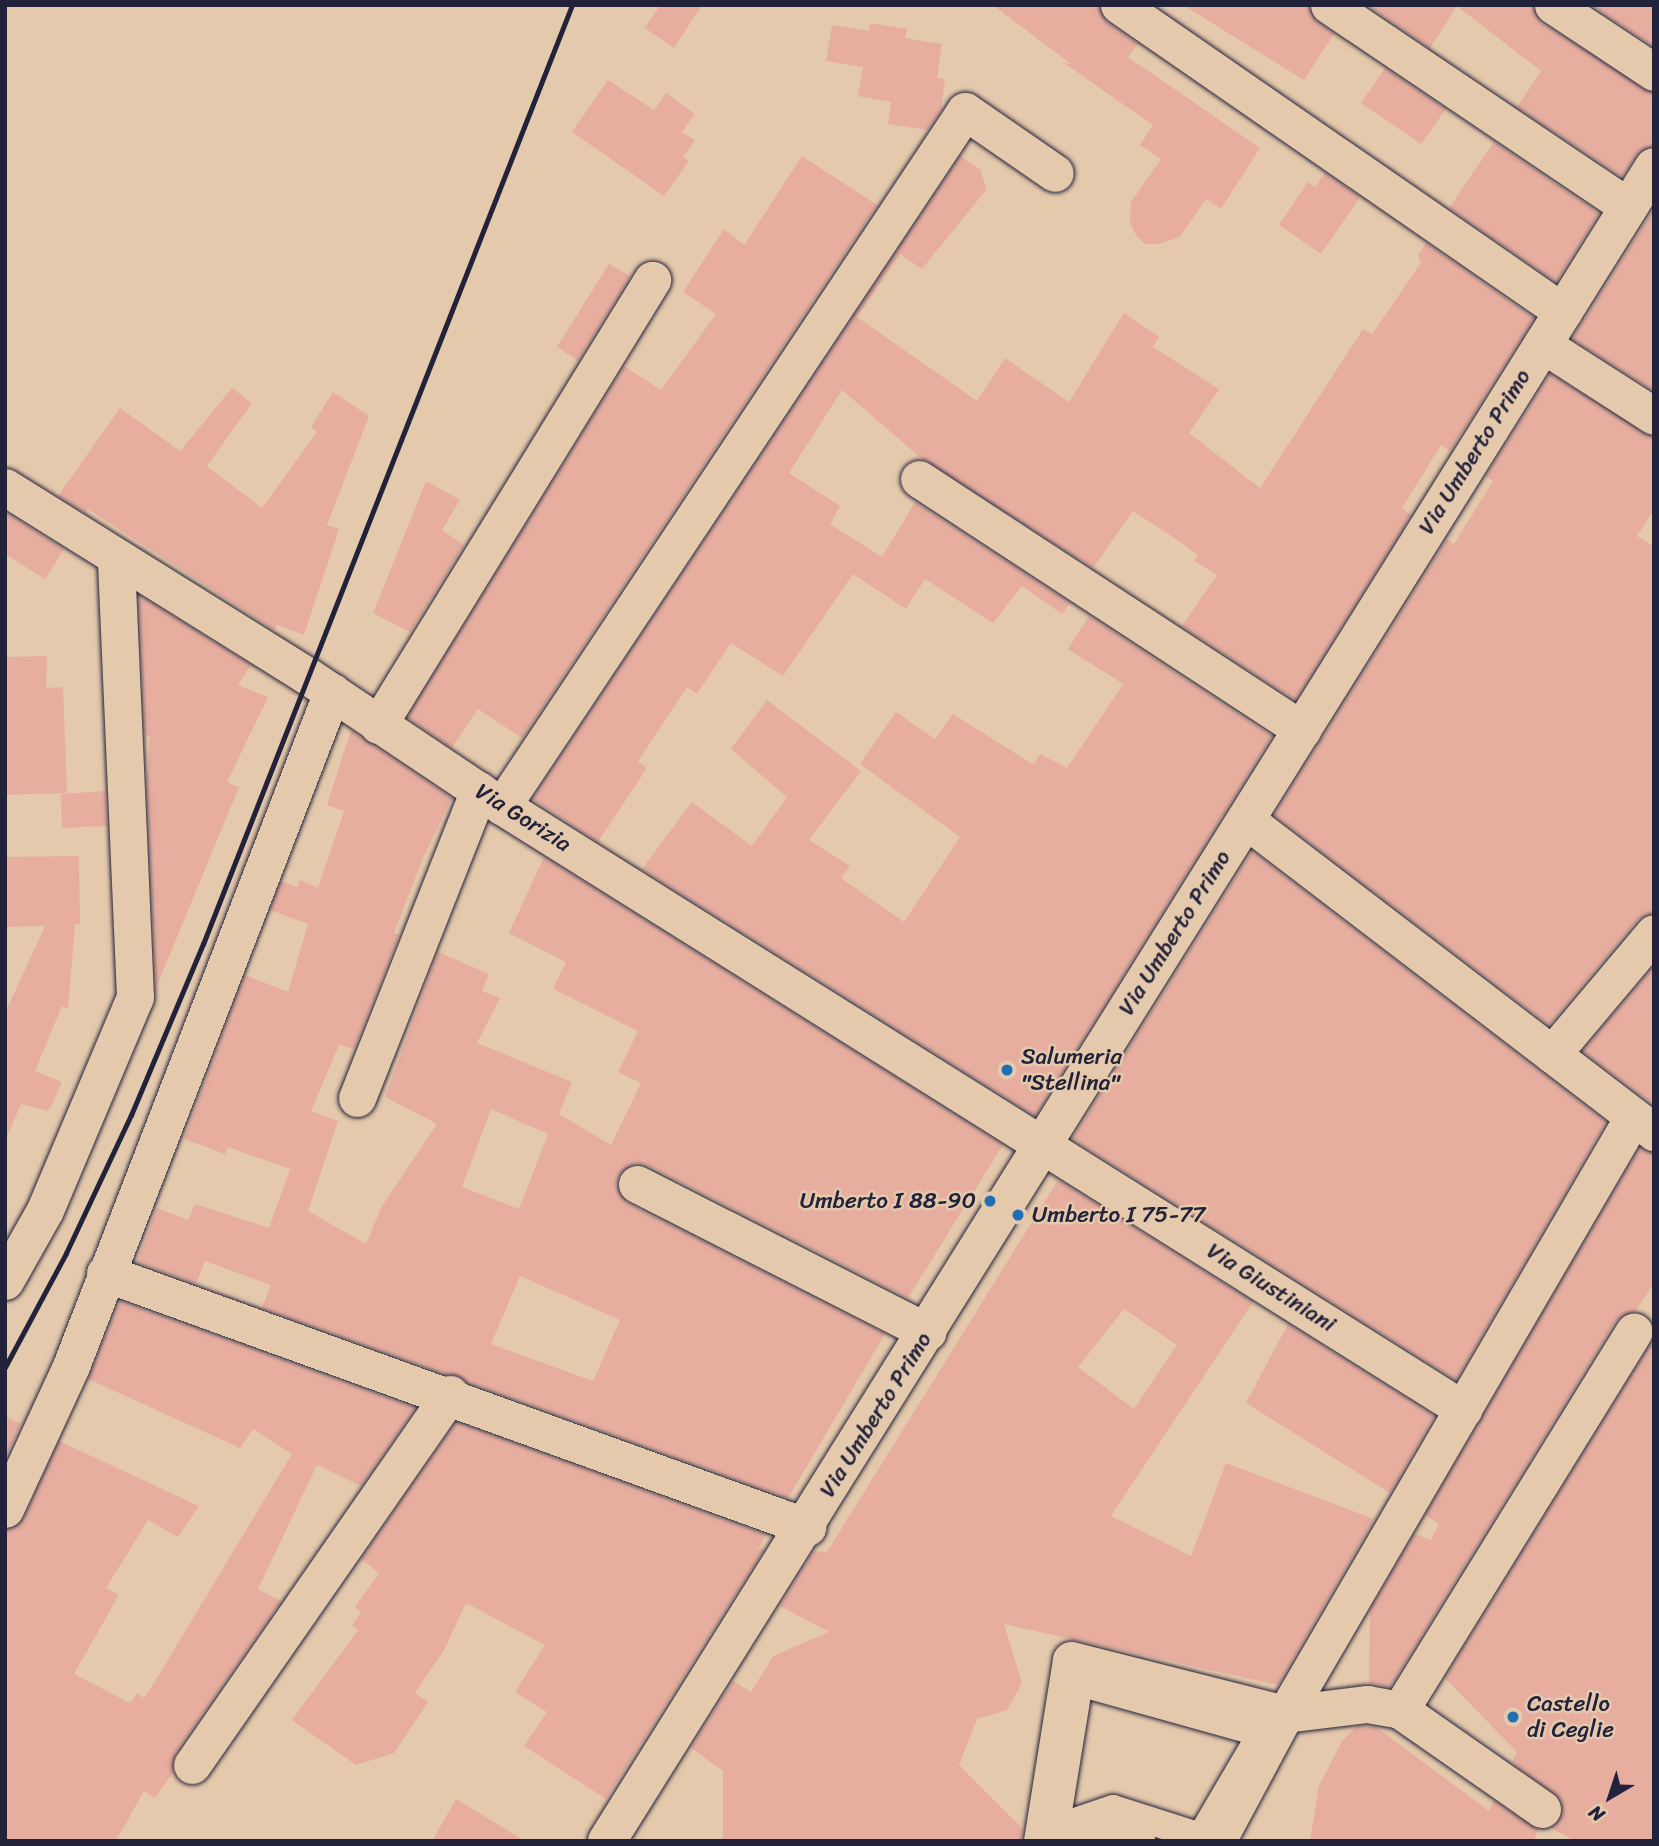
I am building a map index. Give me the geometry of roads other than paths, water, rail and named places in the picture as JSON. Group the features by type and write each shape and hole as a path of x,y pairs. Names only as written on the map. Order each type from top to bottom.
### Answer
{"street":[{"path":"1119,5 1563,312"},
{"path":"1329,5 1645,187"},
{"path":"1553,5 1654,72"},
{"path":"357,1098 491,798 965,111 1055,173"},
{"name":"Via Umberto Primo","path":"607,1841 807,1527 1542,344 1645,187"},
{"path":"378,725 652,280"},
{"path":"1542,344 1654,416"},
{"path":"919,479 1302,730"},
{"name":"Via Gorizia","path":"5,487 332,692 491,798 1043,1144"},
{"path":"5,1281 45,1210 135,998 116,558"},
{"path":"5,1509 71,1366 332,692"},
{"path":"1209,1839 1463,1409 1643,1124 1246,820"},
{"path":"1552,1054 1654,933"},
{"name":"Via Giustiniani","path":"1043,1144 1463,1409"},
{"path":"637,1184 927,1332"},
{"path":"106,1273 450,1394 807,1527"},
{"path":"1400,1710 1634,1331"},
{"path":"192,1765 450,1394"},
{"path":"1042,1841 1071,1660 1285,1714 1367,1704 1400,1710 1542,1809"},
{"path":"1079,1682 1262,1733 1209,1839 1112,1809 1055,1829 1079,1682"},
{"path":"1074,1841 1114,1826 1136,1841"}],"railway":[{"path":"5,1367 66,1253 131,1115 203,944 572,5"}],"place":[{"name":"Salumeria \"Stellina\"","path":"1007,1070"},
{"name":"Umberto I 88-90","path":"990,1201"},
{"name":"Umberto I 75-77","path":"1018,1215"},
{"name":"Castello di Ceglie","path":"1513,1717"}]}
